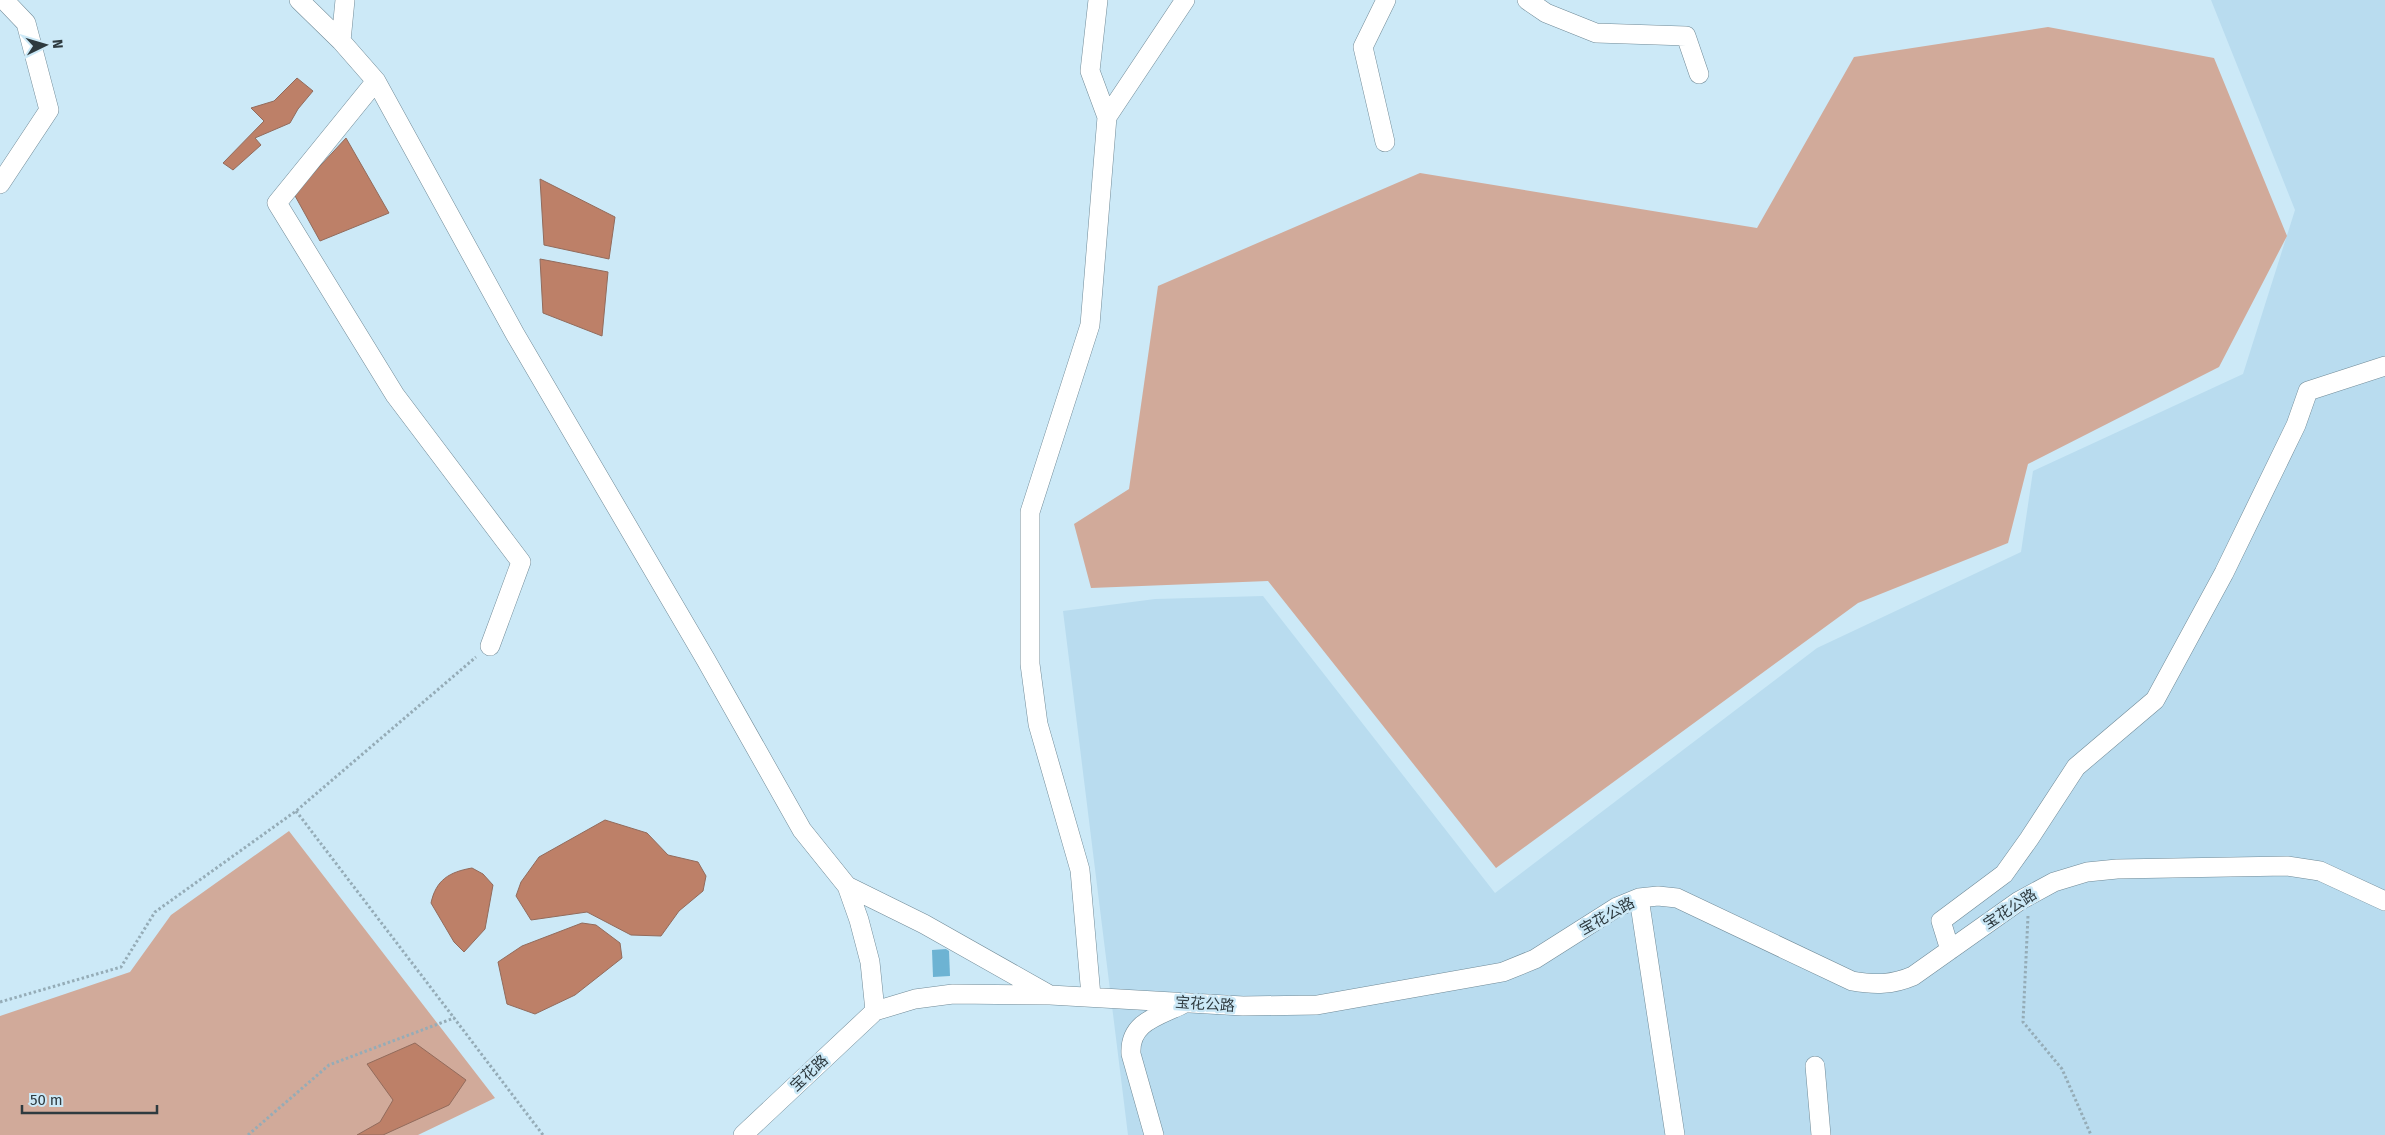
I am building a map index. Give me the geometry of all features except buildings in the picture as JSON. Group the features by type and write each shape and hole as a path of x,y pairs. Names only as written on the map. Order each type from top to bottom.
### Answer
{"street":[{"path":"0,184 49,110 26,23 4,0"},
{"path":"300,0 341,41 376,81 515,334 706,660 802,830 847,886 859,920 870,962 876,1011"},
{"path":"341,41 345,0"},
{"path":"1091,996 1080,870 1038,724 1030,664 1030,512 1090,325 1107,117 1090,71 1098,0"},
{"path":"1107,117 1185,0"},
{"path":"1385,142 1363,47 1386,0"},
{"path":"1527,0 1546,13 1596,33 1686,36 1699,74"},
{"path":"376,81 277,203 395,395 521,562 490,646"},
{"path":"1950,950 1940,921 2004,874 2076,766 2155,700 2224,573 2296,425 2308,390 2385,366"},
{"name":"宝花公路","path":"876,1011 915,999 953,994 1091,996 1243,1006 1317,1006 1503,972 1535,959 1617,907 1639,898 1658,896 1677,898 1852,981 1872,984 1895,984 1913,976 2029,895 2054,882 2087,872 2117,869 2287,866 2320,871 2385,902"},
{"path":"847,886 924,924 1050,995"},
{"path":"1639,898 1675,1135"},
{"path":"1154,1135 1131,1054 1130,1040 1141,1025 1185,1003"},
{"name":"宝花路","path":"743,1135 876,1011"},
{"path":"1815,1066 1821,1135"}],"path":[{"path":"0,1002 120,966 155,912 296,811 490,646"},
{"path":"296,811 543,1135"},
{"path":"2029,895 2023,1022 2062,1070 2091,1135"},
{"path":"248,1135 329,1066 454,1018"}],"shaded area":[{"path":"2211,0 2385,0 2385,1135 1128,1135 1063,611 1155,599 1263,596 1495,893 1817,648 2021,552 2033,471 2243,374 2295,210"},
{"path":"2048,27 2214,58 2287,236 2219,367 2028,464 2008,543 1858,603 1496,868 1268,581 1091,588 1074,524 1129,489 1158,286 1420,173 1757,228 1854,57"},
{"path":"297,78 313,91 298,109 290,123 255,138 261,145 233,170 223,163 264,121 251,108 274,101"},
{"path":"346,138 389,213 320,241 294,194"},
{"path":"540,179 615,217 609,259 544,245"},
{"path":"540,259 608,272 602,336 543,313"},
{"path":"605,820 647,833 668,855 698,862 706,876 703,891 679,911 661,936 631,935 587,912 531,920 516,896 521,882 539,857"},
{"path":"289,831 495,1098 418,1135 0,1135 0,1016 130,972 171,915"},
{"path":"472,868 483,874 493,885 485,929 464,952 454,942 431,903 436,888 445,878"},
{"path":"582,923 596,925 620,943 622,958 575,995 535,1014 507,1004 498,962 522,946"},
{"path":"415,1043 466,1080 449,1105 383,1135 357,1135 380,1122 393,1100 367,1064"}]}
